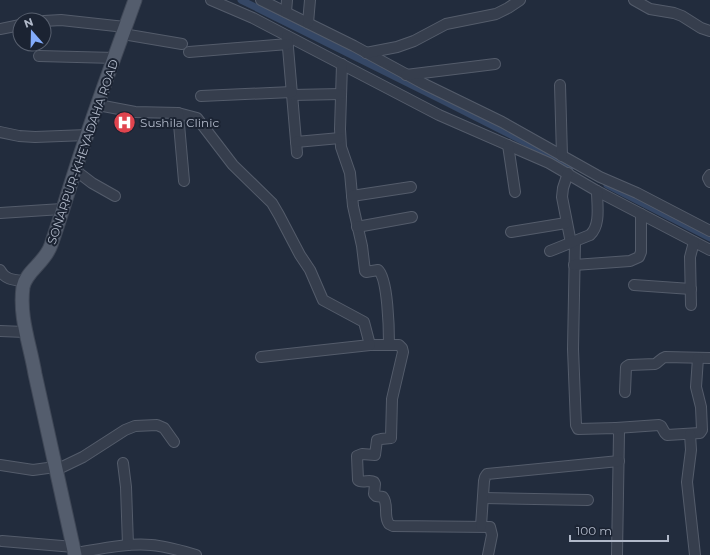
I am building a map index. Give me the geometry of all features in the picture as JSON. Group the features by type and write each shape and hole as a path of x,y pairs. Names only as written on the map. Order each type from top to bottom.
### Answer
{"main road":[{"name":"SONARPUR-KHEYADAHA ROAD","path":"24,281 28,274 40,264 51,247 87,135 135,0"},
{"path":"24,281 22,303 25,332 32,355 75,552"}],"street":[{"path":"211,0 253,18 288,40 342,64 439,114 549,163 597,191 710,250"},
{"path":"261,0 406,75 502,122 600,177 637,193 710,231"},
{"path":"286,12 287,0"},
{"path":"308,23 310,0"},
{"path":"366,53 397,48 421,38 446,24 496,14 520,0"},
{"path":"634,0 650,9 674,13 710,32"},
{"path":"52,21 61,20 124,30 182,44"},
{"path":"0,29 12,27"},
{"path":"189,52 288,40"},
{"path":"288,40 297,153"},
{"path":"39,56 115,58"},
{"path":"342,64 341,147 350,173 352,196 362,246 365,271 378,270 381,274 387,304 389,344"},
{"path":"406,75 495,64"},
{"path":"560,85 562,156"},
{"path":"201,96 292,93 341,94"},
{"path":"98,105 134,112 178,113 197,118 233,165 272,204 310,270 323,300 364,322 370,345"},
{"path":"178,113 184,181"},
{"path":"0,132 19,136 35,137 87,135"},
{"path":"296,142 340,138"},
{"path":"508,145 515,192"},
{"path":"76,170 92,183 115,196"},
{"path":"568,174 563,188 562,197 566,223 572,243 574,265 573,349 576,425 578,429 659,425 661,426 664,434 667,435 700,433 702,430 701,407 696,387 698,358"},
{"path":"710,175 708,178 710,182"},
{"path":"352,196 411,187"},
{"path":"550,251 590,235 594,231 597,224 597,191"},
{"path":"0,213 62,209"},
{"path":"574,265 630,261 639,257 641,252 641,214"},
{"path":"357,227 412,217"},
{"path":"511,232 566,223"},
{"path":"691,305 690,257 694,242"},
{"path":"0,270 2,275 7,278 24,281"},
{"path":"634,285 691,289"},
{"path":"0,331 25,332"},
{"path":"261,357 370,345 399,345 404,352 392,399 392,436 389,439 377,440 375,455 362,454 358,456 358,480 362,482 374,482 374,494 376,496 383,497 386,501 386,520 393,526 490,527 492,530 488,555"},
{"path":"625,392 626,367 629,365 655,364 659,363 662,358 665,357 710,358"},
{"path":"0,464 33,470 56,468 84,457 111,438 135,426 157,425 164,428 174,442"},
{"path":"616,428 619,433 618,555"},
{"path":"690,434 691,450 686,482 695,555"},
{"path":"481,526 484,477 487,474 619,461"},
{"path":"123,463 126,487 128,545"},
{"path":"483,498 588,500"},
{"path":"2,541 75,552 128,545 152,545 196,555"}],"waterway":[{"path":"241,0 572,166"},
{"path":"607,185 710,238"}],"place":[{"name":"Sushila Clinic","path":"125,123"}]}
